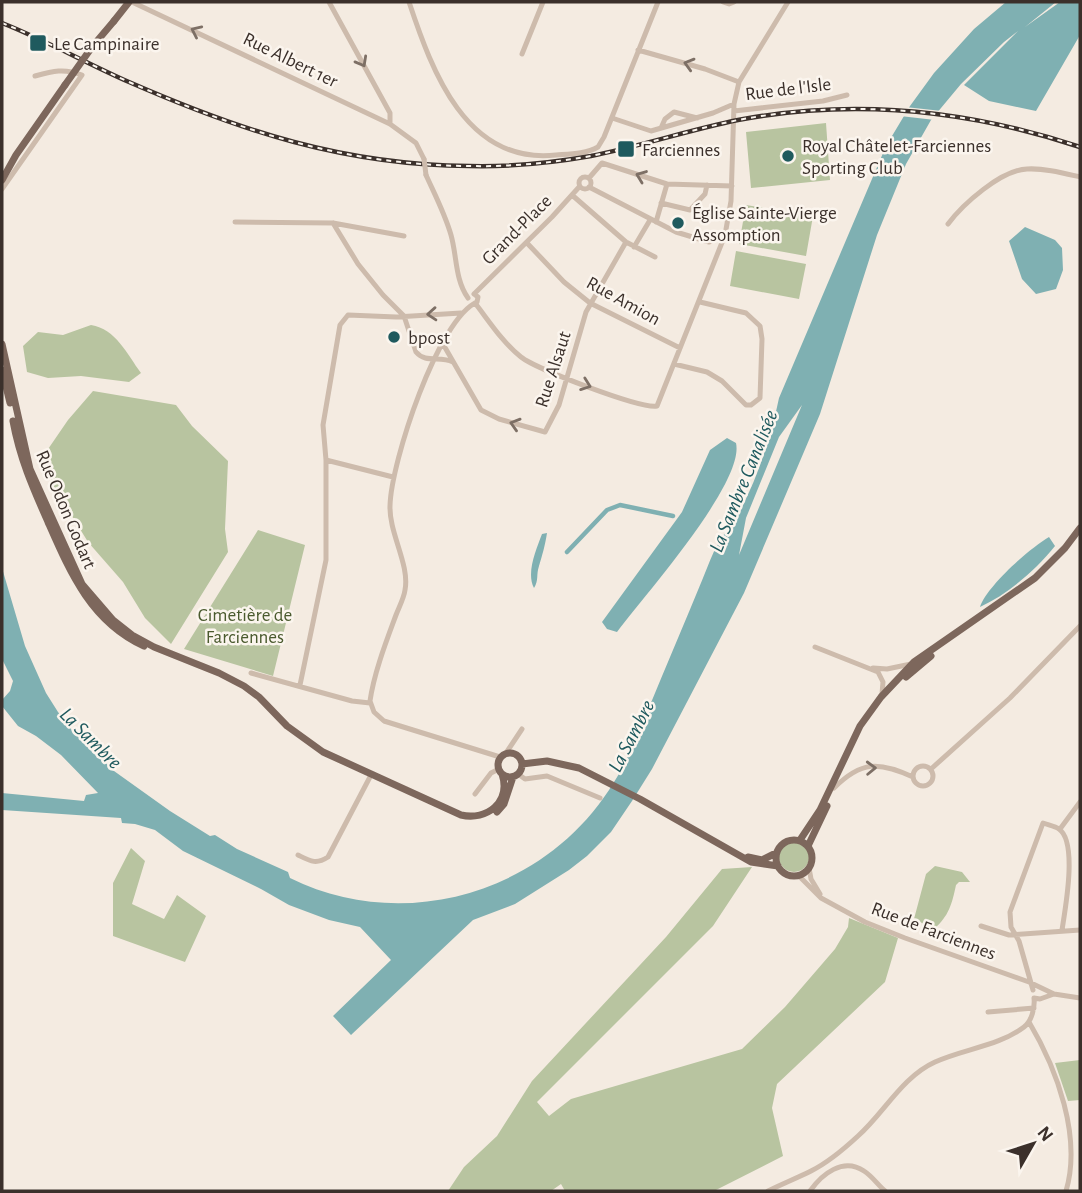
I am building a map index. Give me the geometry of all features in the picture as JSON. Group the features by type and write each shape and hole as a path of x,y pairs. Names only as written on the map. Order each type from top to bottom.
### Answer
{"main road":[{"path":"2,180 16,155 92,47 131,2"},
{"name":"Rue Odon Godart","path":"2,344 30,470 82,584 113,620 132,635 244,686 305,741 323,752 459,819 471,822 495,814 504,804 515,775"},
{"name":"Rue Odon Godart","path":"2,370 23,463 69,570 89,602 103,618 134,642 241,689 299,742 321,755 461,815 473,818 486,815 496,808 504,786 501,772"},
{"path":"800,840 820,810 855,736 881,697 914,663 1035,578 1065,548 1080,528"},
{"path":"808,846 864,728 900,683 928,658 1038,580 1060,560 1080,535"},
{"path":"522,764 517,754 503,755 498,764 501,772 515,775 522,764 537,761 558,762 602,779 755,864 778,866"},
{"path":"742,856 762,860 776,853 785,842 800,840 808,846 813,857 809,868 798,875 784,873 778,866 776,853"}],"street":[{"name":"Rue Albert 1er","path":"131,2 390,124 416,143 451,236 460,284 471,299"},
{"path":"329,2 390,113 390,124"},
{"path":"409,2 428,57 467,122 508,151 542,156 594,150 604,137 658,2"},
{"path":"522,54 543,2"},
{"path":"723,2 734,2"},
{"path":"612,118 645,130 662,128 734,107 738,82 788,2"},
{"path":"638,50 705,68 738,82"},
{"path":"2,189 82,75 68,69 59,69 35,76"},
{"name":"Rue de l'Isle","path":"566,378 649,407 657,406 726,234 732,186 734,107 823,101 847,95"},
{"path":"662,128 665,119 674,112 697,118"},
{"path":"720,252 709,242 676,232 589,187 584,189 579,181 581,178 589,178 602,163 667,184 732,186"},
{"path":"948,224 975,196 1017,170 1038,169 1080,177"},
{"path":"589,178 589,187"},
{"path":"634,247 653,221 667,184"},
{"path":"661,203 690,210 705,194 707,185"},
{"name":"Grand-Place","path":"370,703 371,692 406,589 391,518 393,477 402,440 435,359 461,313 471,299 580,186"},
{"path":"572,195 626,242 655,257"},
{"path":"235,222 333,223 404,236"},
{"path":"333,223 358,264 404,316 416,352 425,359 446,358 453,362"},
{"path":"709,242 726,234"},
{"name":"Rue Alsaut","path":"443,344 481,410 499,419 545,432 559,405 590,303 626,242"},
{"name":"Rue Amion","path":"527,243 564,282 590,303 680,348"},
{"path":"471,299 519,356 566,378"},
{"path":"674,364 707,372 722,381 746,405 757,403 760,398 760,326 746,313 700,302"},
{"path":"300,685 326,560 326,460 323,425 340,325 348,315 461,313"},
{"path":"326,460 393,477"},
{"path":"931,769 1010,698 1080,626"},
{"path":"815,647 878,673 883,682 881,697"},
{"path":"864,667 887,669 914,663"},
{"path":"251,673 352,701 370,703 374,712 384,721 503,755 522,729"},
{"path":"834,788 851,772 865,766 877,766 914,777 921,786 929,784 933,777 931,769"},
{"path":"914,777 919,767 931,769"},
{"path":"475,794 491,773 501,772"},
{"path":"515,775 526,779 541,776 556,779 600,799"},
{"path":"298,855 313,863 328,857 371,777"},
{"path":"1060,829 1080,802"},
{"path":"768,1191 811,1171 833,1157 861,1134 885,1104 921,1070 934,1062 1000,1039 1025,1027 1038,999 1035,988 1028,982 1019,941 1011,927 1010,912 1043,823 1060,829 1066,838 1070,869 1062,930"},
{"name":"Rue de Farciennes","path":"809,868 814,886 830,903"},
{"name":"Rue de Farciennes","path":"798,875 821,898 865,922 905,939 1028,982"},
{"path":"981,926 997,933 1015,935 1080,930"},
{"path":"1035,988 1038,999"},
{"path":"988,1012 1054,994 1080,999"},
{"path":"1028,1022 1051,1062 1065,1100 1072,1146 1072,1177 1066,1191"},
{"path":"833,1157 839,1167"},
{"path":"810,1191 830,1171 839,1167 855,1167 866,1171 885,1191"},
{"path":"811,1171 818,1181"}],"green space":[{"name":"Royal Châtelet-Farciennes Sporting Club","path":"826,123 830,180 751,188 746,132"},
{"path":"746,205 813,216 806,256 739,244"},
{"path":"736,251 806,264 799,299 730,286"},
{"path":"91,325 100,327 114,337 141,373 129,382 81,376 48,378 27,372 23,346 38,332 63,335"},
{"path":"93,391 176,405 192,426 228,461 225,529 228,552 171,644 145,618 123,582 88,542 53,485 44,455 68,420"},
{"name":"Cimetière de Farciennes","path":"258,530 305,545 273,676 184,649"},
{"path":"794,842 804,847 809,857 804,867 794,872 784,867 779,857 784,847"},
{"path":"131,848 145,861 132,904 164,919 177,895 206,916 185,962 113,936 113,883"},
{"path":"935,866 962,872 970,882 959,882 956,885 949,909 934,929 914,919 926,874"},
{"path":"752,867 713,926 537,1102 549,1116 571,1099 742,1049 785,1007 835,949 848,927 849,918 898,938 885,982 777,1084 772,1108 783,1156 714,1191 565,1191 561,1184 551,1191 448,1191 464,1167 497,1136 532,1081 666,937 722,869"},
{"path":"1080,1060 1080,1100 1068,1101 1055,1063"}],"water":[{"path":"1006,2 1056,2 1025,27 1060,2 1080,2 1080,35 1036,111 989,101 964,85 1018,31 961,84 931,120 906,164 877,235 820,414 744,593 652,769 611,832 587,856 515,904 473,920 351,1035 333,1016 391,960 360,927 329,920 289,905 183,851 155,830 122,823 121,818 2,810 2,793 84,801 86,795 98,793 61,755 18,726 2,706 2,700 10,691 13,681 2,659 2,568 25,646 46,693 71,729 114,771 170,811 210,836 215,835 237,849 288,872 290,878 334,895 380,903 426,902 470,893 513,876 552,851 586,820 614,782 628,756 714,552 739,513 758,471 779,398 886,146 934,73 974,29","holes":["802,405 739,555 746,518 779,437"]},
{"path":"1025,227 1055,240 1062,248 1063,270 1056,289 1036,294 1022,279 1009,241"},
{"path":"727,438 736,443 735,461 709,511 617,632 607,629 602,622 682,512 710,450"},
{"path":"547,533 534,588 531,575 533,561 542,534"},
{"path":"1049,537 1055,546 1039,564 1021,581 980,607 984,598 1010,568"}],"pier":[{"path":"905,107 942,111 935,120 900,116"}],"waterway":[{"path":"567,552 607,510 620,505 673,516"}],"railway":[{"path":"2,23 129,82 212,116 294,142 379,159 469,166 545,163 610,152 738,120 781,113 868,109 954,116 1038,134 1080,147"}],"place":[{"name":"Le Campinaire","path":"38,43"},
{"name":"Farciennes","path":"626,149"},
{"name":"Royal Châtelet-Farciennes Sporting Club","path":"788,156"},
{"name":"Église Sainte-Vierge Assomption","path":"678,223"},
{"name":"bpost","path":"394,337"}],"water label":[{"name":"La Sambre Canalisée","path":"743,481"},
{"name":"La Sambre","path":"631,736"},
{"name":"La Sambre","path":"91,738"}]}
